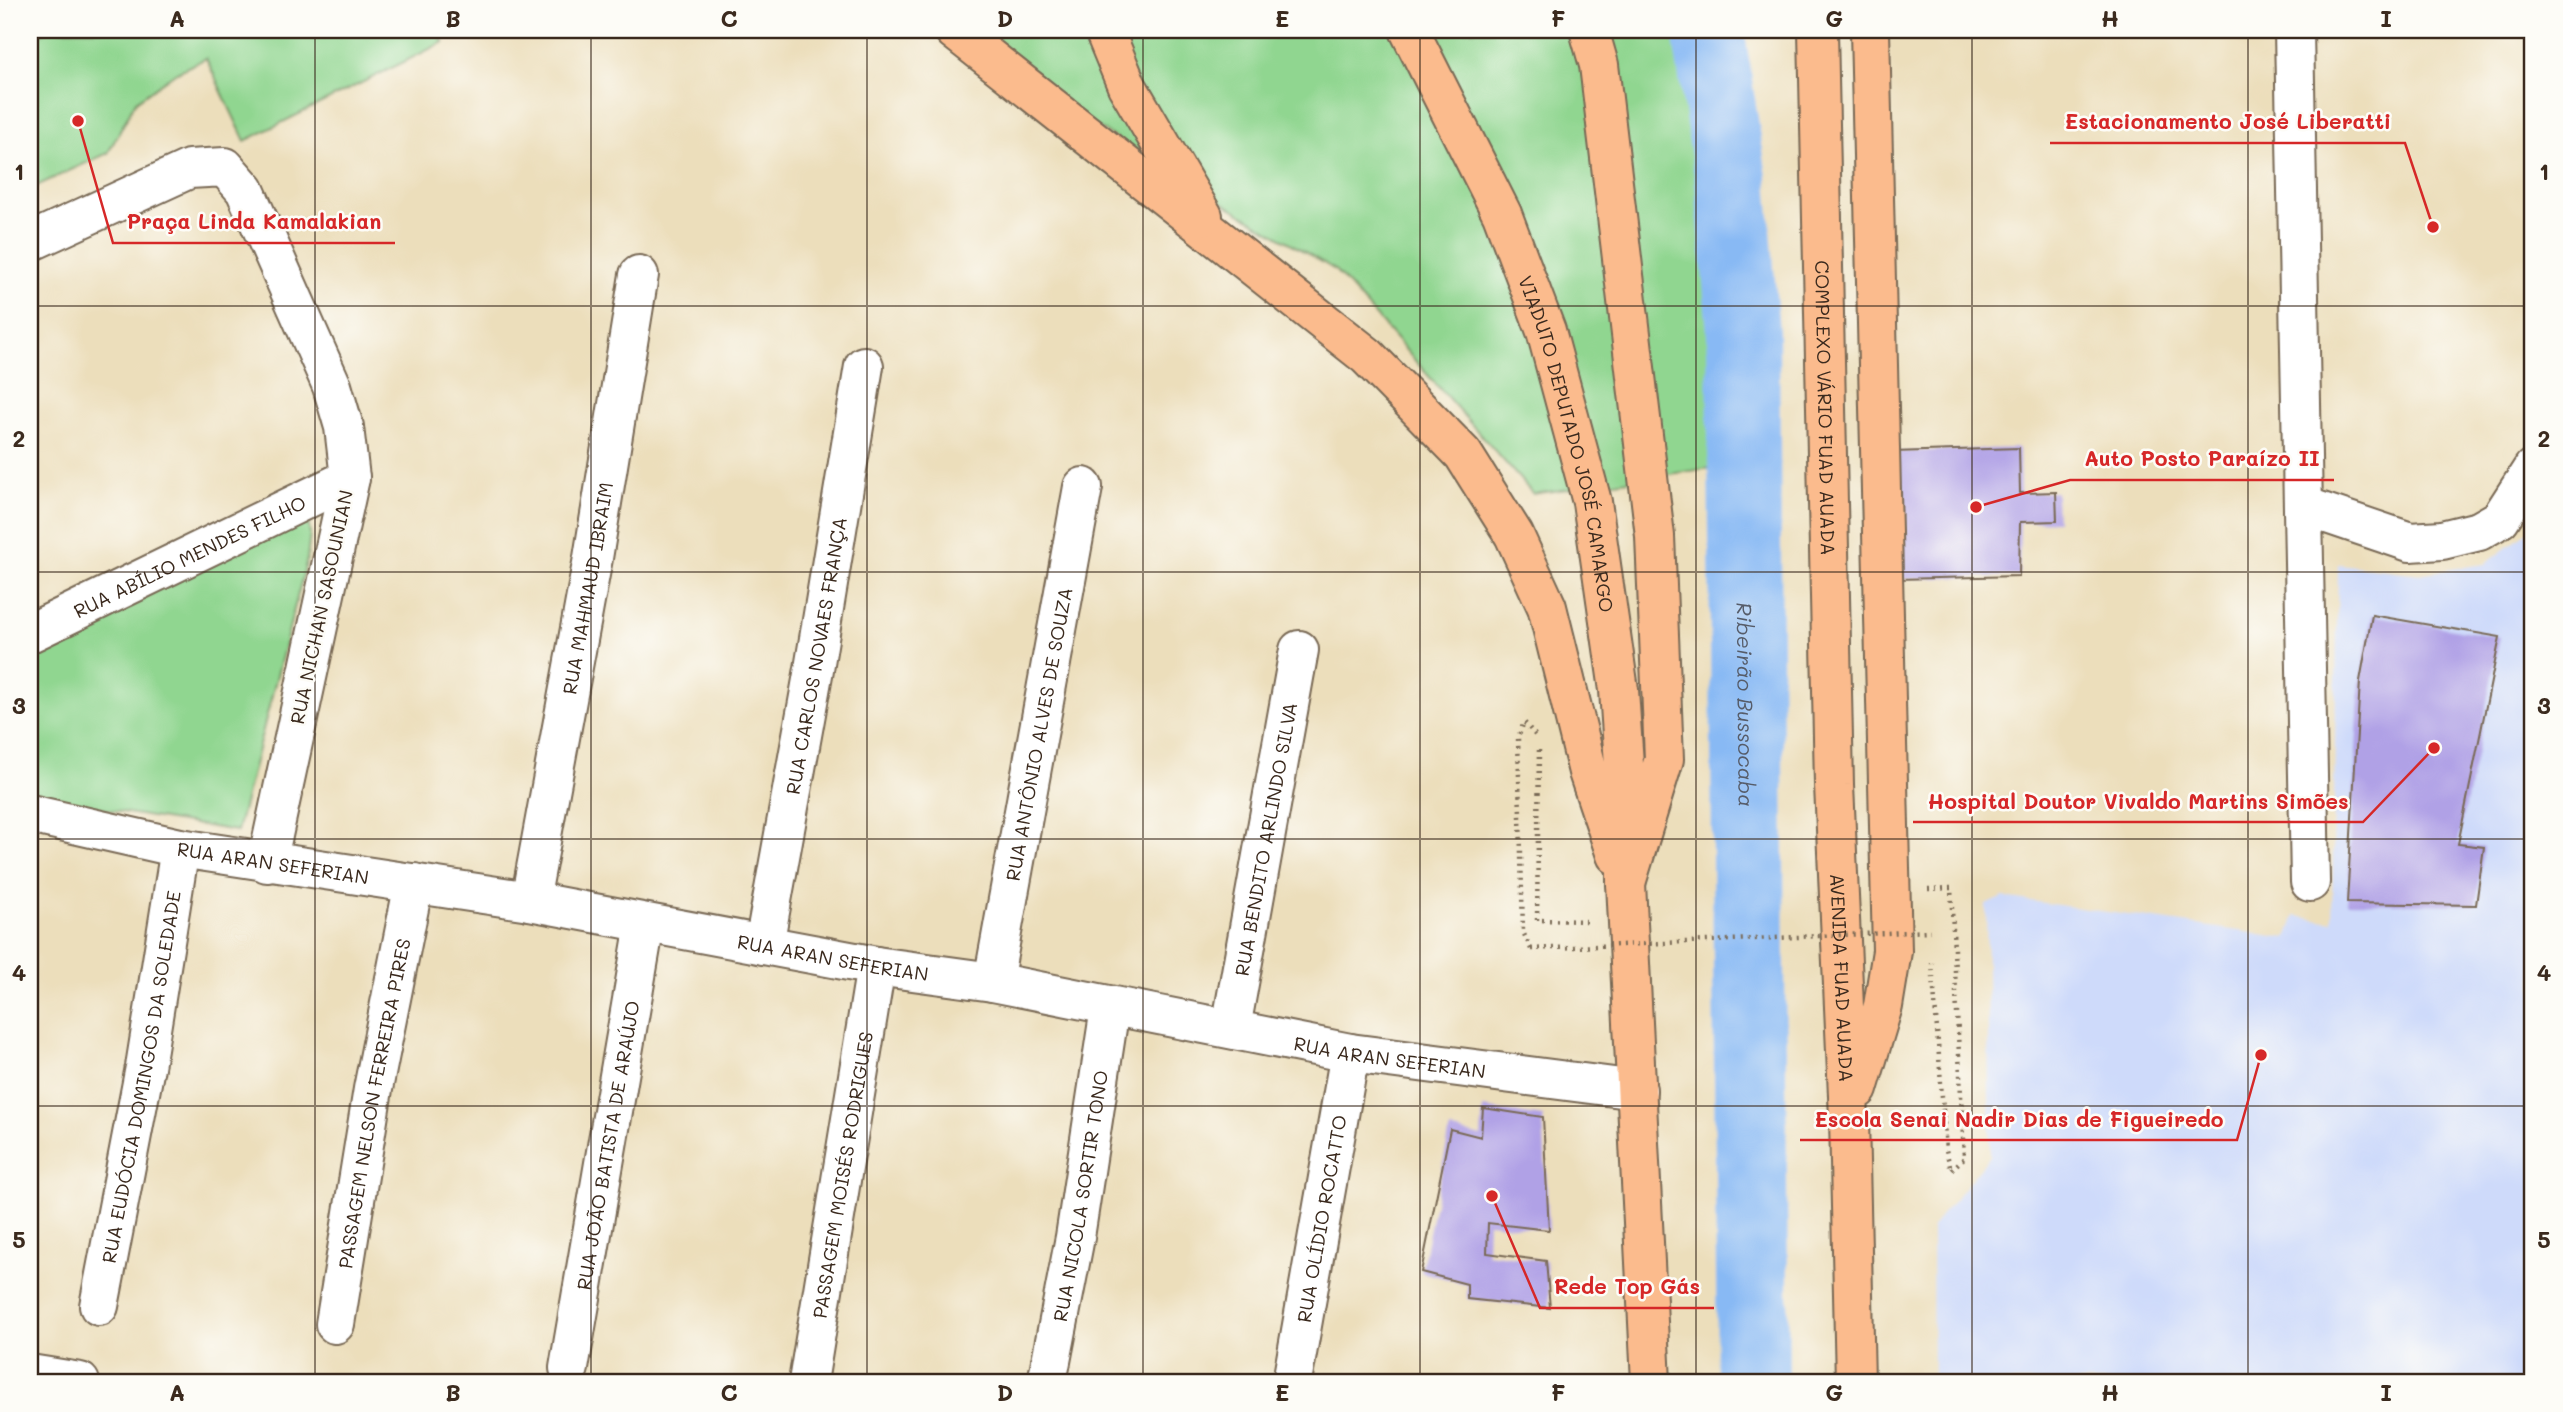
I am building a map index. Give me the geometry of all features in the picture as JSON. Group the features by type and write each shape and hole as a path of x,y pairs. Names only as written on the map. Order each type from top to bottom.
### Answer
{"main road":[{"path":"954,30 1367,356 1463,454 1514,535 1547,607 1588,772 1626,883 1651,1382"},
{"path":"1104,30 1126,86 1216,237"},
{"name":"VIADUTO DEPUTADO JOSÉ CAMARGO","path":"1409,30 1502,214 1546,331 1592,502 1619,690 1626,794 1626,883"},
{"path":"1589,30 1599,65 1655,537 1664,759 1626,883"},
{"name":"COMPLEXO VÁRIO FUAD AUADA","path":"1818,30 1834,785"},
{"path":"1849,1118 1883,1006 1892,951 1870,30"},
{"name":"AVENIDA FUAD AUADA","path":"1834,785 1849,1118 1855,1382"}],"street":[{"path":"2294,30 2309,882"},
{"name":"RUA NICHAN SASOUNIAN","path":"30,242 189,169 225,167 245,190 332,386 344,427 350,478 267,863"},
{"name":"RUA MAHMAUD IBRAIM","path":"530,901 593,558 639,275"},
{"name":"RUA CARLOS NOVAES FRANÇA","path":"764,945 814,669 864,366"},
{"path":"2304,506 2410,542 2442,540 2479,531 2500,519 2533,468"},
{"name":"RUA ABÍLIO MENDES FILHO","path":"30,633 350,478"},
{"name":"RUA ANTÔNIO ALVES DE SOUZA","path":"993,982 1083,487"},
{"name":"RUA BENDITO ARLINDO SILVA","path":"1231,1028 1299,650"},
{"name":"RUA ARAN SEFERIAN","path":"30,814 180,848 530,901 876,967 993,982 1110,1008 1231,1028 1350,1053 1637,1090"},
{"name":"RUA EUDÓCIA DOMINGOS DA SOLEDADE","path":"99,1306 145,1067 180,848"},
{"name":"PASSAGEM NELSON FERREIRA PIRES","path":"335,1324 373,1089 414,883"},
{"name":"RUA JOÃO BATISTA DE ARAÚJO","path":"569,1368 645,924"},
{"name":"PASSAGEM MOISÉS RODRIGUES","path":"808,1382 876,967"},
{"name":"RUA NICOLA SORTIR TONO","path":"1047,1382 1075,1237 1110,1008"},
{"name":"RUA OLÍDIO ROCATTO","path":"1292,1382 1350,1053"},
{"path":"30,1374 80,1382"}],"path":[{"path":"1629,921 1537,920 1539,739 1524,722 1518,738 1523,932 1531,949 1930,931 1931,945"},
{"path":"1891,892 1951,888 1964,1158 1951,1170 1946,1150 1932,958"}],"shaded area":[{"path":"2533,527 2533,1382 1933,1382 1932,1227 1990,1156 1986,905 2003,897 2287,938 2295,916 2332,922 2338,564 2419,574 2485,564"}],"green space":[{"path":"50,30 435,30 444,42 245,141 206,58 175,73 136,101 108,153 30,189 30,38"},
{"path":"954,30 1684,30 1713,187 1725,466 1533,494 1335,270 1024,83"},
{"path":"307,512 310,534 307,559 237,831 30,797 30,643"}],"building":[{"path":"2019,448 2020,493 2056,492 2057,521 2020,522 2019,576 1897,579 1893,452"},
{"path":"2372,615 2500,637 2458,844 2484,847 2476,905 2347,903 2360,681"},
{"path":"1483,1108 1543,1117 1549,1230 1488,1223 1487,1253 1546,1261 1550,1308 1467,1299 1467,1284 1421,1272 1450,1129 1481,1137"}],"waterway":[{"name":"Ribeirão Bussocaba","path":"1708,30 1731,179 1743,332 1753,1382"}],"place":[{"name":"Praça Linda Kamalakian","path":"78,121"},
{"name":"Estacionamento José Liberatti","path":"2433,227"},
{"name":"Auto Posto Paraízo II","path":"1976,507"},
{"name":"Hospital Doutor Vivaldo Martins Simões","path":"2434,748"},
{"name":"Escola Senai Nadir Dias de Figueiredo","path":"2261,1055"},
{"name":"Rede Top Gás","path":"1492,1196"}]}
